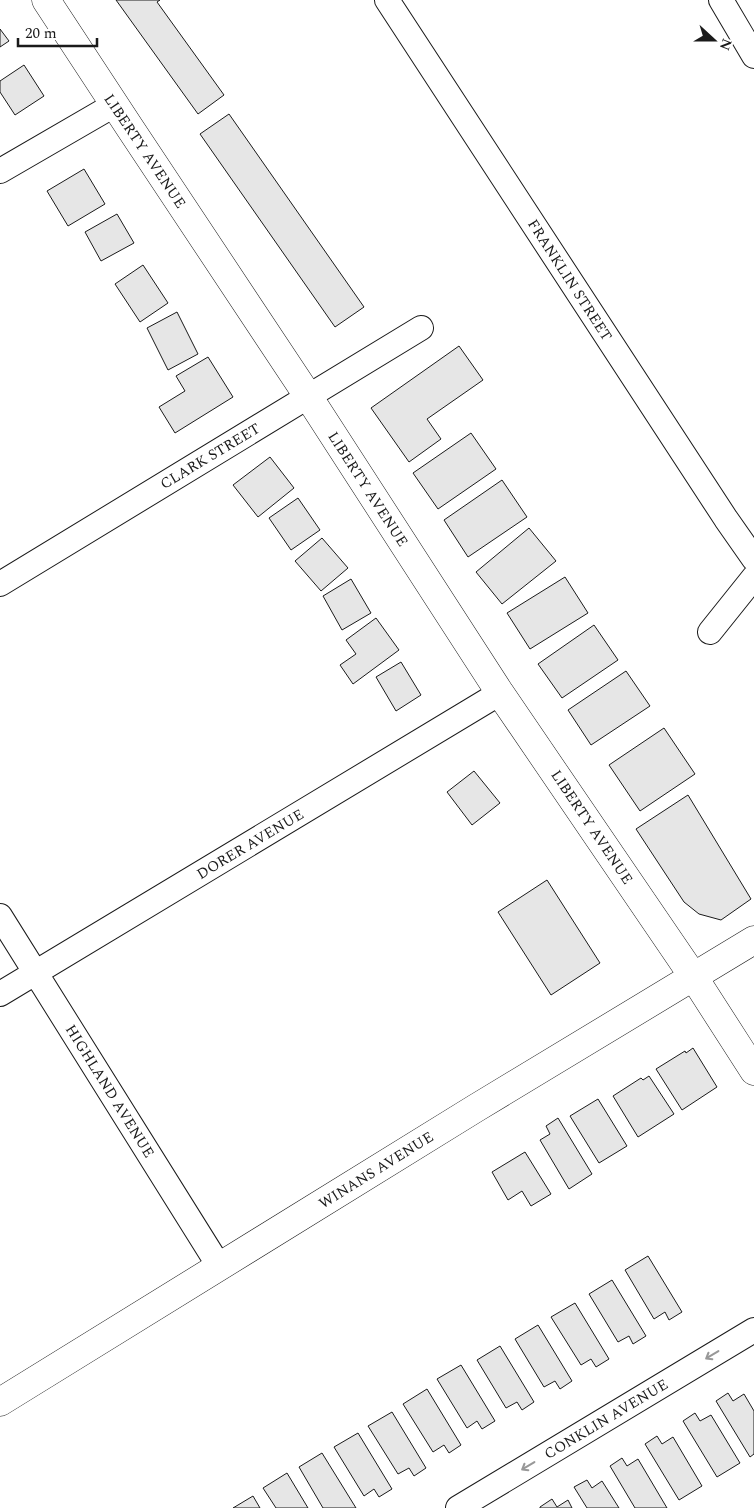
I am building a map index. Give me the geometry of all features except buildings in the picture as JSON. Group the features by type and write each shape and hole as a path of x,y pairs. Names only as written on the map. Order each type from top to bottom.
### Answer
{"street":[{"name":"LIBERTY AVENUE","path":"46,0 308,396 500,693 693,976 754,1071"},
{"name":"FRANKLIN STREET","path":"387,0 709,494 754,559"},
{"path":"721,0 754,56"},
{"path":"0,171 114,105"},
{"name":"CLARK STREET","path":"0,584 421,328"},
{"path":"710,632 754,577"},
{"name":"DORER AVENUE","path":"0,994 500,693"},
{"name":"HIGHLAND AVENUE","path":"0,916 219,1266"},
{"name":"WINANS AVENUE","path":"0,1402 219,1266 754,940"},
{"name":"CONKLIN AVENUE","path":"458,1508 754,1330"}]}
